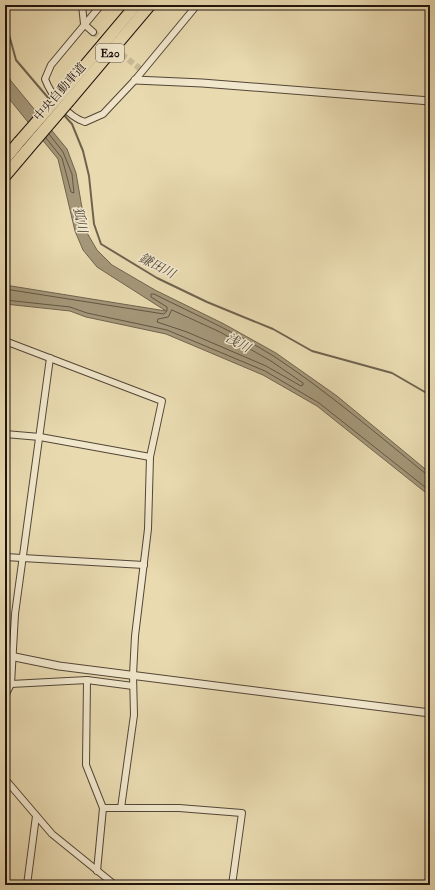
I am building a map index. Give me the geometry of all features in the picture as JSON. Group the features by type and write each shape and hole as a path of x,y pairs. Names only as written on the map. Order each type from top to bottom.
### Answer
{"highway":[{"name":"中央自動車道","path":"5,159 136,5"},
{"name":"中央自動車道","path":"5,176 150,5"}],"street":[{"path":"82,5 84,24 93,32"},
{"path":"100,5 51,65 45,79 49,90 77,120 85,122 103,114 135,80 197,5"},
{"path":"135,80 430,101"},
{"path":"5,341 162,401 150,457 148,529 135,636 133,675 134,715 121,808"},
{"path":"5,696 11,684 14,658 15,614 50,358"},
{"path":"5,434 40,437 150,457"},
{"path":"5,557 144,565"},
{"path":"5,655 59,666 430,713"},
{"path":"11,684 86,680 133,686"},
{"path":"86,680 86,765 103,808 97,871"},
{"path":"5,779 52,834 116,885"},
{"path":"103,808 180,808 242,813 232,885"},
{"path":"27,885 36,816"}],"water":[{"path":"5,70 11,81 67,149 76,173 86,231 97,250 112,265 155,290 224,324 276,353 337,396 430,473 430,496 317,406 263,375 166,334 86,317 70,311 5,304 5,285 166,311 97,267 83,250 75,231 58,159 6,95"}],"waterway":[{"name":"鎌田川","path":"5,28 8,31 16,60 50,100"},
{"name":"鎌田川","path":"63,114 72,124 83,151 89,176 94,224 101,244 157,278 207,302 273,329 312,351 392,373 430,395"}],"tunnel":[{"path":"93,32 143,71"}],"water label":[{"name":"狐川","path":"80,220"},
{"name":"浅川","path":"238,343"}]}
